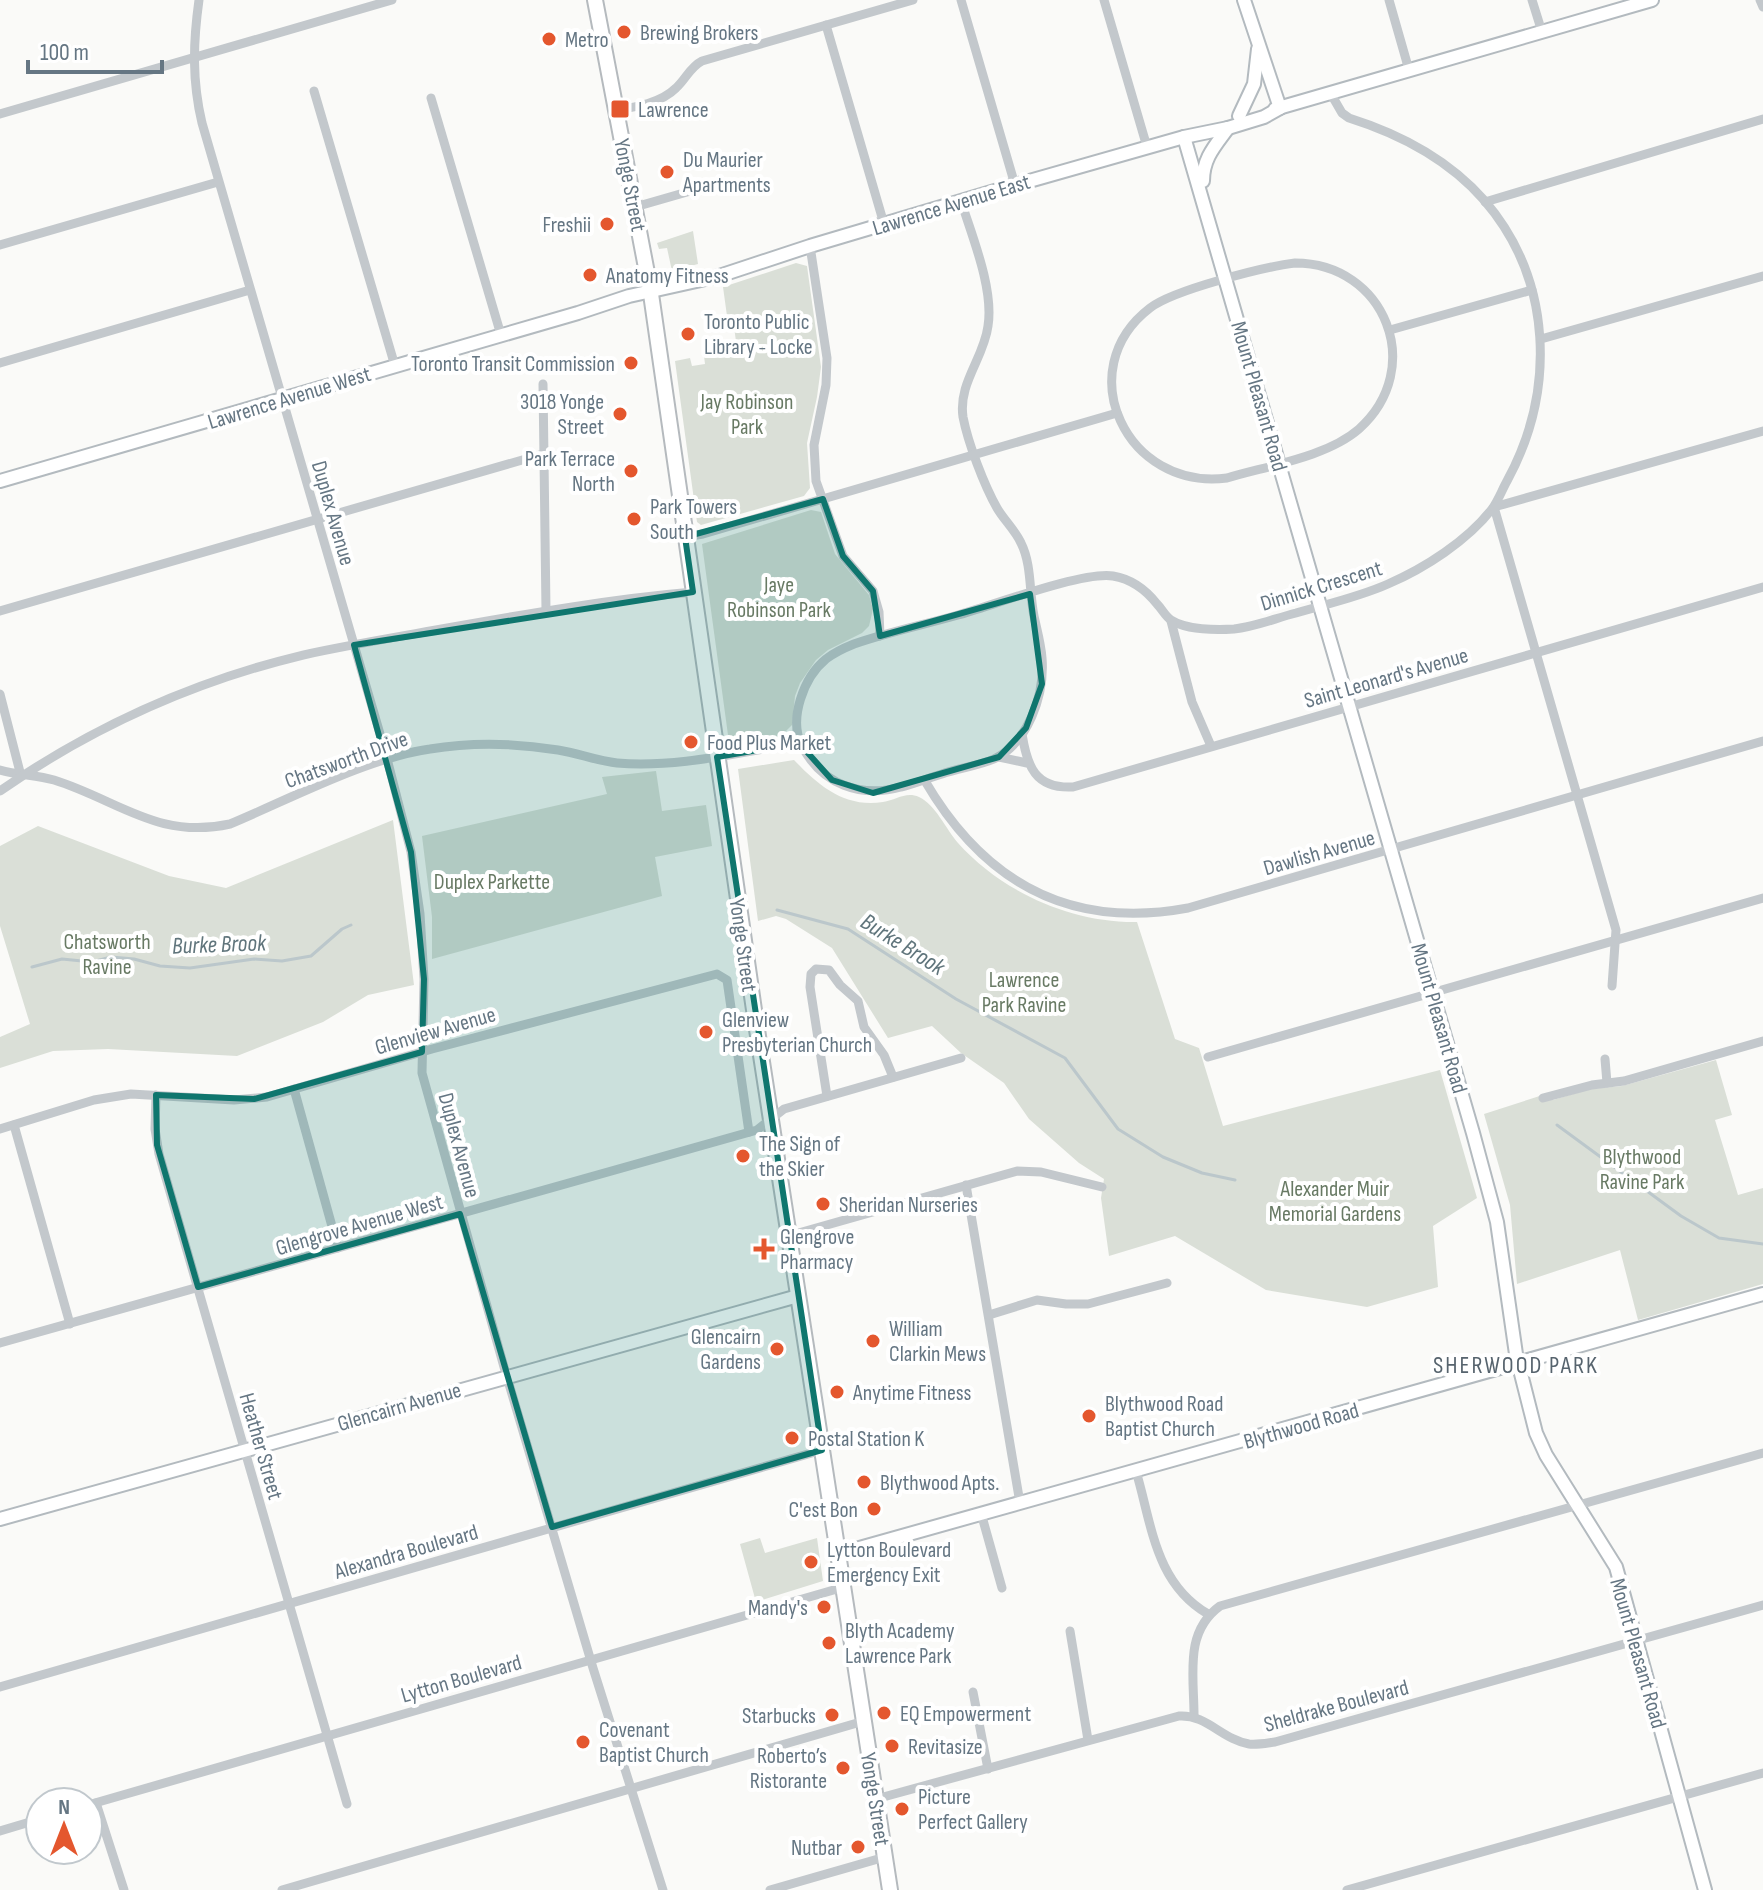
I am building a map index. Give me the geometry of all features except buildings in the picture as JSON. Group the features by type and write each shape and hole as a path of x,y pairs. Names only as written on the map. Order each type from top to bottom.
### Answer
{"main road":[{"name":"Yonge Street","path":"595,0 651,294 770,1120 890,1890"},
{"path":"1244,0 1280,108"},
{"name":"Lawrence Avenue East","path":"1184,137 1203,127 1239,116 1331,94 1652,0"},
{"path":"1239,116 1254,84 1258,42"},
{"name":"Lawrence Avenue East","path":"651,294 1147,147 1228,128 1264,117 1280,108"},
{"path":"1203,196 1203,166 1228,128"},
{"name":"Mount Pleasant Road","path":"1184,137 1497,1222 1518,1365 1540,1443 1616,1567 1705,1890"},
{"name":"Lawrence Avenue West","path":"0,481 578,313 602,311 651,294"},
{"name":"Blythwood Road","path":"838,1554 1763,1294"},
{"name":"Glencairn Avenue","path":"0,1519 798,1296"}],"street":[{"name":"Duplex Avenue","path":"199,0 193,58 200,115 411,852 420,914 424,979 422,1073 590,1659 663,1890"},
{"path":"0,114 392,0"},
{"path":"617,110 643,105 667,95 702,61 913,0"},
{"path":"961,0 1015,185"},
{"path":"1104,0 1147,147"},
{"path":"1389,0 1409,70"},
{"path":"1532,0 1542,32"},
{"path":"1760,0 1763,7"},
{"path":"826,25 884,224"},
{"path":"314,91 395,366"},
{"name":"Dinnick Crescent","path":"1171,621 1195,627 1232,629 1387,585 1420,568 1460,539 1494,507 1523,450 1531,426 1539,391 1541,339 1532,290 1521,258 1485,202 1455,173 1416,145 1382,128 1349,118 1342,113 1331,94"},
{"path":"431,98 501,335"},
{"path":"1485,202 1763,119"},
{"path":"0,245 218,182"},
{"path":"635,207 694,190"},
{"path":"961,201 990,308 984,344 964,395 964,418 990,495 1024,549 1028,564 1030,594 1041,646 1043,674 1036,705 1022,734 999,757 925,781 873,793 853,790 822,773 799,743 800,704 812,675 839,651 880,636 1030,594 1087,577 1111,575 1144,590 1171,621 1193,708 1211,746"},
{"path":"810,246 827,358 826,385 813,454 816,481 843,556 873,591 879,612 880,636"},
{"path":"1284,264 1322,266 1349,277 1359,285 1375,302 1390,330 1393,359 1388,389 1372,417 1346,439 1325,449 1212,480 1183,476 1159,466 1141,451 1126,434 1117,413 1112,390 1114,367 1120,346 1138,320 1163,300 1227,279 1284,264"},
{"path":"1541,339 1763,276"},
{"path":"0,363 250,290"},
{"path":"1390,330 1532,290"},
{"path":"543,384 546,610"},
{"path":"685,537 1117,413"},
{"path":"1612,986 1617,939 1494,507 1763,431"},
{"path":"0,611 543,454"},
{"name":"Saint Leonard's Avenue","path":"999,757 1027,763 1047,782 1073,787 1763,587"},
{"path":"0,791 82,739 172,698 272,664 354,645 546,610 693,592"},
{"path":"0,694 21,776"},
{"path":"1022,734 1027,763"},
{"name":"Dawlish Avenue","path":"925,781 958,830 1000,870 1051,898 1101,912 1130,914 1188,908 1763,741"},
{"name":"Chatsworth Drive","path":"0,770 53,779 162,825 208,829 230,824 387,760 426,749 496,744 556,749 617,763 718,758 799,743"},
{"path":"1208,1057 1763,898"},
{"path":"827,1096 810,987 811,974 816,969 829,970 858,1001 864,1027 884,1055 893,1077"},
{"name":"Glenview Avenue","path":"0,1129 104,1098 131,1094 244,1100 717,974 727,980 749,1132"},
{"path":"1543,1098 1624,1081 1763,1041"},
{"name":"Glengrove Avenue West","path":"0,1343 757,1130 784,1109 961,1058"},
{"path":"1605,1059 1607,1083"},
{"path":"294,1089 338,1248"},
{"name":"Heather Street","path":"156,1095 157,1145 347,1804"},
{"path":"14,1125 70,1324"},
{"path":"788,1236 1008,1173 1028,1170 1102,1187"},
{"path":"966,1185 1020,1503"},
{"path":"989,1315 1037,1300 1066,1304 1099,1302 1167,1283"},
{"name":"Alexandra Boulevard","path":"0,1687 822,1450"},
{"path":"876,1799 1088,1740 1179,1716 1194,1715 1193,1651 1198,1631 1208,1614 1220,1606 1763,1453"},
{"path":"1136,1471 1167,1574 1178,1590 1208,1614"},
{"path":"981,1513 1002,1588"},
{"name":"Lytton Boulevard","path":"104,1800 844,1587"},
{"name":"Sheldrake Boulevard","path":"1194,1715 1236,1740 1252,1745 1275,1742 1763,1605"},
{"path":"1070,1631 1088,1740"},
{"path":"973,1692 988,1769"},
{"path":"282,1890 864,1721"},
{"path":"1347,1890 1763,1773"},
{"path":"0,1831 24,1824"},
{"path":"104,1836 124,1890"},
{"path":"770,1890 885,1857"}],"highlighted area":[{"path":"823,499 843,556 873,591 880,636 1030,594 1042,684 1026,728 999,757 873,793 832,780 799,743 717,757 822,1450 552,1527 460,1214 198,1287 157,1145 156,1095 254,1099 422,1052 424,979 411,852 354,645 693,592 685,537"}],"green space":[{"path":"693,231 698,264 672,271 667,248 659,249 657,243"},
{"name":"Jay Robinson Park","path":"796,263 807,266 821,367 807,443 810,488 804,496 701,525 697,522 675,361 690,358 692,366 705,364 704,356 737,349 733,319 727,316 723,287"},
{"name":"Jaye Robinson Park","path":"811,510 821,512 835,554 869,595 873,609 869,626 816,660 800,683 795,696 792,725 784,733 777,737 735,742 728,735 702,544"},
{"name":"Alexander Muir Memorial Gardens","path":"794,760 823,786 857,802 883,802 905,795 925,800 976,861 1017,890 1039,901 1087,917 1137,922 1175,1039 1199,1048 1223,1126 1440,1070 1477,1198 1433,1226 1438,1287 1367,1307 1266,1290 1175,1236 1109,1256 1101,1198 1104,1179 1079,1163 1029,1119 1004,1083 961,1053 932,1026 888,1038 832,948 786,919 776,916 758,921 738,769"},
{"name":"Duplex Parkette","path":"656,771 662,811 706,805 712,846 655,857 662,896 432,959 432,917 422,836 607,794 602,777"},
{"name":"Chatsworth Ravine","path":"393,820 414,985 368,995 323,1022 237,1056 108,1049 53,1051 0,1068 0,1037 30,1024 0,926 0,846 38,826 169,876 226,888"},
{"name":"Blythwood Ravine Park","path":"1716,1060 1732,1115 1715,1120 1738,1195 1763,1188 1763,1284 1638,1320 1620,1250 1517,1284 1510,1205 1484,1114 1549,1093 1553,1100 1590,1089 1622,1086"},
{"path":"760,1538 765,1553 817,1538 823,1581 756,1602 740,1544"}],"waterway":[{"name":"Burke Brook","path":"777,910 848,929 956,999 1065,1058 1118,1129 1163,1157 1202,1173 1235,1180"},
{"name":"Burke Brook","path":"32,967 62,959 92,962 111,957 190,968 254,959 282,961 311,956 351,925"},
{"name":"Burke Brook","path":"1557,1125 1681,1216 1719,1238 1763,1244"}],"place":[{"name":"Brewing Brokers","path":"624,32"},
{"name":"Metro","path":"549,39"},
{"name":"Lawrence","path":"620,109"},
{"name":"Du Maurier Apartments","path":"667,172"},
{"name":"Freshii","path":"607,224"},
{"name":"Anatomy Fitness","path":"590,275"},
{"name":"Toronto Public Library - Locke","path":"688,334"},
{"name":"Toronto Transit Commission","path":"631,363"},
{"name":"3018 Yonge Street","path":"620,414"},
{"name":"Park Terrace North","path":"631,471"},
{"name":"Park Towers South","path":"634,519"},
{"name":"Food Plus Market","path":"691,742"},
{"name":"Glenview Presbyterian Church","path":"706,1032"},
{"name":"The Sign of the Skier","path":"743,1156"},
{"name":"Sheridan Nurseries","path":"823,1204"},
{"name":"Glengrove Pharmacy","path":"764,1249"},
{"name":"William Clarkin Mews","path":"873,1341"},
{"name":"Glencairn Gardens","path":"777,1349"},
{"name":"Anytime Fitness","path":"837,1392"},
{"name":"Blythwood Road Baptist Church","path":"1089,1416"},
{"name":"Postal Station K","path":"792,1438"},
{"name":"Blythwood Apts.","path":"864,1482"},
{"name":"C'est Bon","path":"874,1509"},
{"name":"Lytton Boulevard Emergency Exit","path":"811,1562"},
{"name":"Mandy's","path":"824,1607"},
{"name":"Blyth Academy Lawrence Park","path":"829,1643"},
{"name":"EQ Empowerment","path":"884,1713"},
{"name":"Starbucks","path":"832,1715"},
{"name":"Covenant Baptist Church","path":"583,1742"},
{"name":"Revitasize","path":"892,1746"},
{"name":"Roberto’s Ristorante","path":"843,1768"},
{"name":"Picture Perfect Gallery","path":"902,1809"},
{"name":"Nutbar","path":"858,1847"}],"district":[{"name":"SHERWOOD PARK","path":"1516,1365"}],"park label":[{"name":"Lawrence Park Ravine","path":"1024,992"}]}
